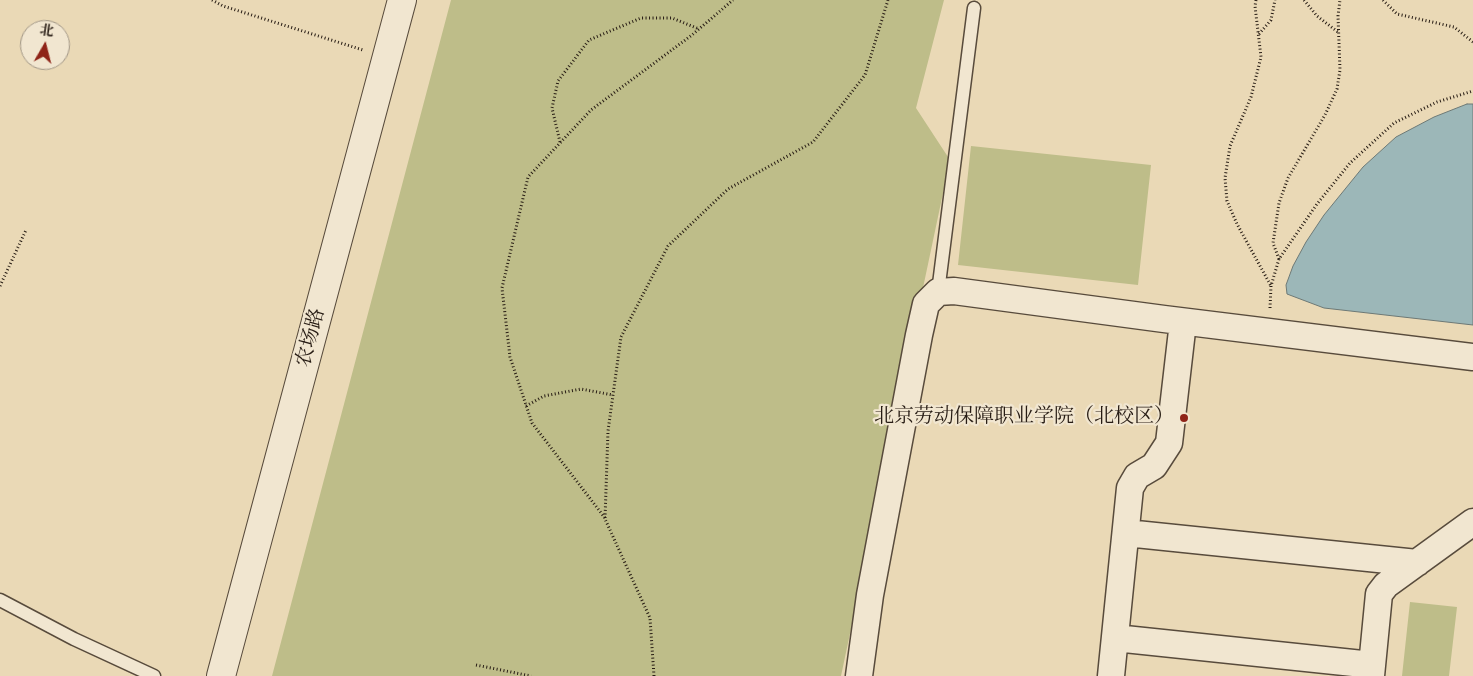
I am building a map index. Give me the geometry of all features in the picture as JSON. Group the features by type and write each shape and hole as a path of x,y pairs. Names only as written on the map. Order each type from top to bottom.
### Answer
{"street":[{"name":"农场路","path":"221,676 402,0"},
{"path":"860,676 870,596 919,334 926,304 938,292 954,291 1183,322 1473,357"},
{"path":"1111,676 1130,488 1137,476 1154,466 1169,443 1183,322"},
{"path":"1115,638 1371,671 1380,594 1386,585 1473,522"},
{"path":"1126,533 1417,562"}],"lane":[{"path":"938,292 974,8"},
{"path":"0,600 74,639 154,676"}],"path":[{"path":"212,0 223,6 387,57"},
{"path":"654,676 650,618 605,518 532,423 510,357 502,288 528,177 591,110 699,28 732,0"},
{"path":"605,518 608,431 621,337 668,246 728,189 813,142 865,75 888,0"},
{"path":"1256,0 1255,6 1261,57 1251,97 1230,146 1225,178 1228,201 1237,224 1271,286"},
{"path":"1258,34 1271,20 1275,0"},
{"path":"1304,0 1317,16 1338,32"},
{"path":"1279,259 1273,243 1279,203 1288,178 1325,115 1337,88 1340,70 1338,16 1340,0"},
{"path":"1383,0 1397,14 1454,27 1473,42"},
{"path":"560,142 552,108 558,81 589,40 642,18 672,18 699,28"},
{"path":"1268,332 1271,286 1279,259 1317,204 1350,163 1394,123 1437,102 1473,91"},
{"path":"0,286 26,230"},
{"path":"526,406 544,396 581,390 613,395"},
{"path":"476,665 531,676"}],"shaded area":[{"path":"451,0 944,0 916,108 950,160 841,676 272,676"},
{"path":"971,146 1151,165 1138,285 958,265"},
{"path":"1410,602 1457,607 1449,676 1402,676"}],"water":[{"path":"1467,104 1473,104 1473,325 1324,308 1287,294 1286,285 1293,266 1306,242 1324,215 1363,167 1396,137 1434,117"}],"place":[{"name":"北京劳动保障职业学院（北校区）","path":"1184,418"}]}
